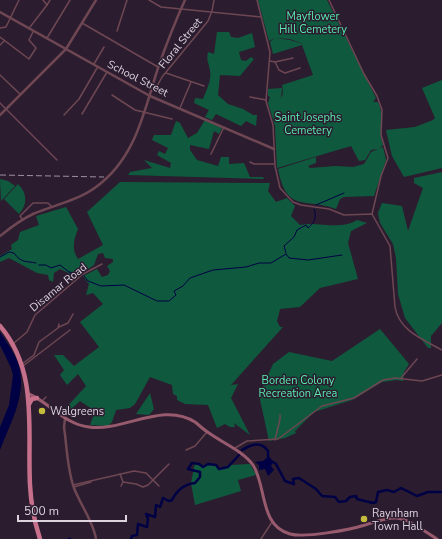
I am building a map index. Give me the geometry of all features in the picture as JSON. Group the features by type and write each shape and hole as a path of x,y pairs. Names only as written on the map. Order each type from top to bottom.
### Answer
{"highway":[{"path":"0,326 12,344 21,366 29,394 31,500 40,539"},
{"path":"29,406 32,400 37,398"}],"main road":[{"path":"29,394 37,398 65,419 84,426 95,428 160,416 176,415 190,420 246,457 255,469 266,507 272,521 280,529 289,534 312,534 354,528 393,518 408,521 437,539"},
{"path":"29,394 34,394 47,406"}],"street":[{"path":"0,28 6,27 12,18 19,0"},
{"path":"43,0 47,5"},
{"path":"29,28 50,0"},
{"path":"47,38 70,0"},
{"path":"0,115 66,49 96,0"},
{"path":"117,31 127,0"},
{"path":"149,0 161,7 262,17"},
{"path":"0,236 22,220 81,196 105,180 118,166 129,150 150,96 158,67 180,9 185,0"},
{"name":"Floral Street","path":"151,91 155,90 166,73 202,29 212,11 214,0"},
{"path":"257,0 270,52 266,100 272,123 274,164 280,187 295,203 329,209 344,215 372,214"},
{"path":"329,0 364,74 377,96 382,110 382,138 388,158 381,176 372,214 391,247 395,307 398,316 416,336 442,350"},
{"name":"School Street","path":"0,12 150,96 274,149"},
{"path":"82,22 158,67"},
{"path":"0,37 30,58 36,48 29,40 34,30"},
{"path":"0,45 4,41"},
{"path":"94,64 104,47"},
{"path":"270,61 276,62 293,58"},
{"path":"276,62 279,70 285,73 300,68"},
{"path":"64,114 79,99 98,67"},
{"path":"82,114 107,72"},
{"path":"166,73 204,86"},
{"path":"0,75 20,94"},
{"path":"180,108 191,82"},
{"path":"112,96 133,109 172,118"},
{"path":"250,97 266,100"},
{"path":"0,103 57,160"},
{"path":"211,154 224,127"},
{"path":"250,162 254,164 274,164"},
{"path":"22,220 20,216 33,203 48,203 53,207"},
{"name":"Disamar Road","path":"12,344 27,332 35,315 83,274 102,264"},
{"path":"21,366 34,355 39,342 59,326 68,323 73,314"},
{"path":"21,366 70,330"},
{"path":"401,378 417,359"},
{"path":"234,450 238,446 247,442 275,440 322,406 354,398 383,380 401,378 425,380 442,375"},
{"path":"42,401 46,397"},
{"path":"275,440 280,416"},
{"path":"65,419 64,427 68,461 73,486 93,529 96,539"},
{"path":"186,450 196,446 207,432"},
{"path":"123,482 143,487 153,480 169,464"},
{"path":"73,486 131,471 141,471 160,486"},
{"path":"120,474 123,482 121,486"},
{"path":"261,539 272,521"},
{"path":"312,534 312,539"}],"green space":[{"path":"258,0 327,0 376,98 373,102 378,102 380,107 383,145 379,149 371,150 365,160 359,161 351,146 277,168 275,126 268,103 270,97 268,96 268,89 282,88 281,98 279,100 281,99 282,97 283,91 282,85 313,75 302,45 273,54 270,42 275,38 269,41","holes":["275,38 290,39 306,45 290,40"]},
{"path":"217,32 229,32 231,37 238,38 252,33 255,47 239,52 241,60 246,61 251,57 254,59 240,76 220,75 218,95 228,104 243,109 253,115 257,115 256,126 246,121 241,126 216,114 212,120 205,117 209,110 194,103 195,98 203,99 208,85 210,68 207,55 208,52 214,54"},
{"path":"442,80 442,168 404,177 392,156 386,130 415,127 433,120 435,118 422,88"},
{"path":"205,120 222,128 219,134 214,131 209,149 190,145 190,150 197,160 218,166 221,157 229,157 229,164 244,163 250,177 263,177 264,179 128,175 130,172 152,168 144,160 170,168 171,163 157,155 159,151 165,154 168,148 152,140 154,135 171,135 176,121 180,123 188,138 197,133"},
{"path":"383,147 386,160 374,196 344,197 340,199 336,209 299,201 286,193 278,169 316,157 316,163 308,166 310,168 336,166 353,167 364,164 371,152"},
{"path":"442,172 442,323 431,336 431,348 428,348 405,318 398,294 396,258 393,244 380,223 378,213 382,203 402,206 408,231 423,188 414,183 414,178"},
{"path":"0,179 8,181 15,186 1,201"},
{"path":"120,182 270,183 268,191 276,202 287,198 295,206 291,216 300,225 343,225 357,220 367,223 351,231 348,243 358,279 320,288 300,307 280,309 277,321 280,327 283,327 231,385 238,384 231,398 250,435 234,423 235,427 230,427 225,424 217,428 208,405 185,404 177,400 177,396 173,394 172,385 150,377 135,404 130,408 116,410 112,422 108,426 90,425 95,411 80,401 66,414 63,411 86,386 78,374 67,385 60,375 64,370 54,355 63,355 74,366 99,347 80,322 103,304 93,293 86,295 89,284 83,276 97,269 102,277 108,275 110,271 107,266 113,262 113,259 105,258 103,253 98,254 94,265 77,277 60,269 54,273 53,282 49,280 48,275 37,273 9,258 0,262 0,256 12,249 11,245 18,240 20,232 39,225 36,216 66,207 78,229 74,240 74,252 78,259 103,245 87,212"},
{"path":"18,184 25,195 24,206 19,214 4,199"},
{"name":"Borden Colony Recreation Area","path":"380,329 409,364 404,372 403,381 397,380 382,382 352,400 314,412 295,431 296,433 285,438 269,441 259,395 273,364 289,352 332,361"},
{"path":"150,393 154,409 149,415 136,414"},
{"path":"195,463 202,466 212,463 220,468 229,465 250,464 256,475 238,480 241,491 195,505 191,483"}],"shaded area":[{"path":"0,332 17,360 21,381 19,401 16,411 0,450 0,427 9,405 13,375 0,345"},
{"path":"269,456 273,462 271,466 274,470 268,476 265,469 259,470 259,465 255,462 263,461"}],"waterway":[{"path":"316,205 344,193"},
{"path":"286,253 284,246 294,237 297,230 306,225 308,228 314,221 314,209"},
{"path":"0,257 9,252 14,253 21,260 36,263"},
{"path":"84,276 88,281 101,286 124,285 157,301 169,301 176,295 174,291 183,286 190,278 213,270 246,267 259,263 271,263 286,254 289,258 308,260 342,255"},
{"path":"39,265 46,265 51,268 60,265 69,272 81,274"},
{"path":"242,450 256,444 262,446 268,451 268,459 276,464 285,481 294,484 293,479 299,478 316,489 322,496 335,497 339,502 346,501 350,497 356,496 357,499 373,503 376,502 378,492 387,490 394,492 401,488 417,496 428,492 442,492"},
{"path":"131,539 132,536 137,535 138,524 147,527 148,519 146,514 155,517 156,505 160,507 163,498 169,501 172,500 181,488 195,483 200,477 200,472 188,469 192,463 199,464 203,467 208,464 216,465 219,469 228,467 239,455"}],"railway":[{"path":"0,175 104,177"}],"place":[{"name":"Walgreens","path":"42,411"},
{"name":"Raynham Town Hall","path":"364,519"}],"park label":[{"name":"Mayflower Hill Cemetery","path":"313,22"},
{"name":"Saint Josephs Cemetery","path":"308,123"}]}
